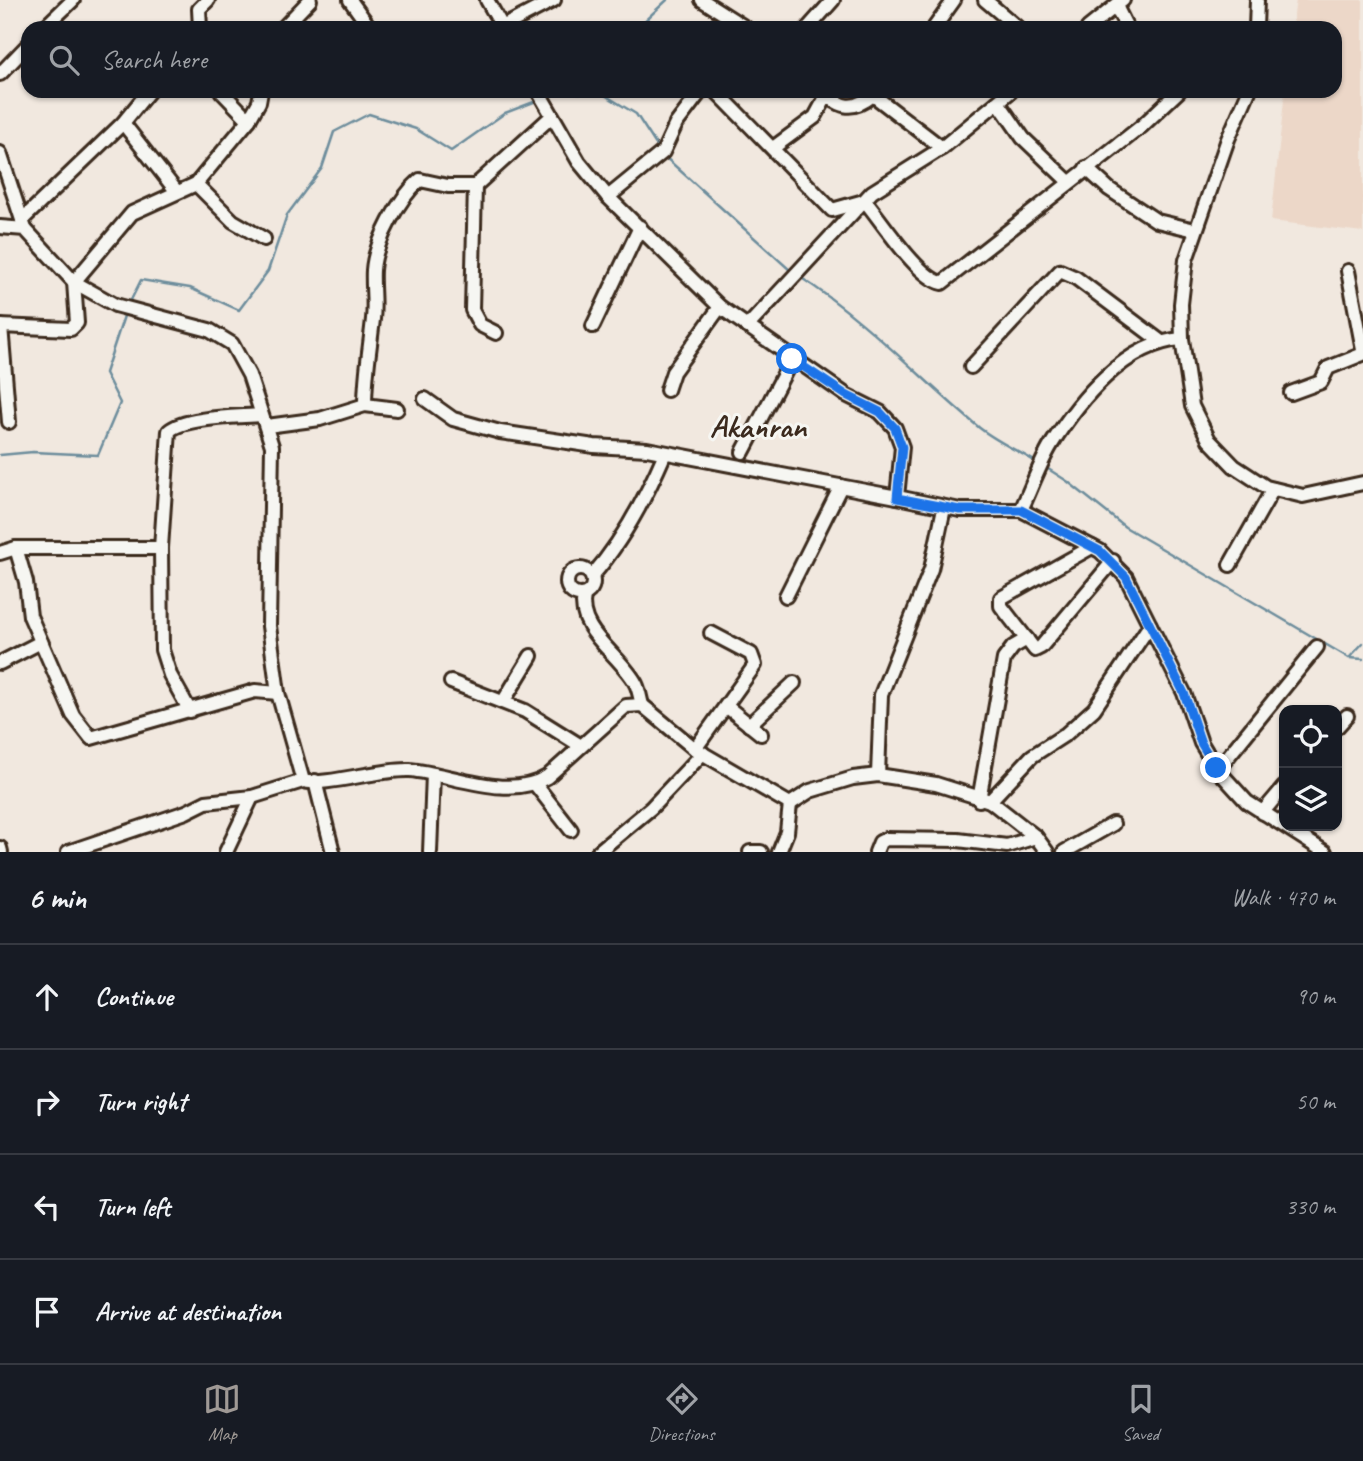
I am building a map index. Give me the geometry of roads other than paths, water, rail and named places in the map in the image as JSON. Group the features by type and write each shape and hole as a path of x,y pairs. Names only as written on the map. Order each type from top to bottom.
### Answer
{"street":[{"path":"51,21 73,0"},
{"path":"200,21 199,9 208,0"},
{"path":"290,21 310,0"},
{"path":"350,0 365,21"},
{"path":"487,0 499,21"},
{"path":"514,21 554,0"},
{"path":"702,0 735,21"},
{"path":"814,21 833,0"},
{"path":"939,21 954,0"},
{"path":"985,0 1010,21"},
{"path":"1256,21 1257,0"},
{"path":"1097,21 1119,3 1125,21"},
{"path":"0,74 21,52"},
{"path":"0,227 23,225 123,123 143,98"},
{"path":"228,98 249,120"},
{"path":"9,422 1,326 71,329 77,323 74,282 132,213 196,184 249,120 260,98"},
{"path":"608,197 663,152 676,124 696,98"},
{"path":"723,98 832,210 865,201"},
{"path":"774,148 816,117 822,98"},
{"path":"832,98 847,107 858,107 869,98"},
{"path":"881,98 942,148"},
{"path":"747,327 872,192 942,148 1003,98"},
{"path":"865,201 915,264 935,282 942,284 1142,125 1171,98"},
{"path":"1246,98 1186,260 1181,304 1182,339 1192,406 1209,440 1234,466 1273,489 1303,496 1363,483"},
{"path":"496,333 480,324 472,310 475,186 543,101 579,162 608,197 720,307 846,395 880,412 895,428 902,447 897,498"},
{"path":"998,102 1023,138 1069,182"},
{"path":"123,123 177,192"},
{"path":"0,153 23,225 74,282 127,309 209,330 232,344 249,375 273,466 269,539 269,626 278,693 333,852"},
{"path":"1086,168 1109,189 1157,221 1195,230"},
{"path":"365,405 365,368 374,317 373,267 390,222 406,192 420,180 448,186 475,186"},
{"path":"196,184 233,221 264,239"},
{"path":"593,326 640,228"},
{"path":"971,367 1060,271 1076,278 1160,341"},
{"path":"1291,393 1321,382 1328,368 1338,361 1363,352 1348,271"},
{"path":"667,390 673,372 702,336 720,307"},
{"path":"1021,510 1050,446 1090,395 1120,365 1160,341 1182,339"},
{"path":"743,452 792,359"},
{"path":"425,399 453,419 500,432 665,453 944,508 1021,510 1113,561 1126,577 1184,693 1201,743 1218,769 1247,802 1325,852"},
{"path":"190,712 170,675 162,650 161,548 169,431 188,422 320,419 365,405 397,409"},
{"path":"665,453 638,507 604,563 592,576 593,584 584,594 581,606 590,626 636,685 642,705 699,751 790,804"},
{"path":"786,596 841,486"},
{"path":"1230,565 1273,489"},
{"path":"878,775 881,695 932,569 944,508"},
{"path":"1092,547 1001,598 1001,606 1035,650 1041,647 1113,561"},
{"path":"0,553 16,548 161,548"},
{"path":"16,548 26,582 30,616 73,715 91,738 190,712 255,691 278,693"},
{"path":"584,594 570,591 568,577 580,569 592,576"},
{"path":"985,801 1032,756 1066,734 1094,709 1150,625"},
{"path":"598,852 651,808 699,751 755,665 751,654 711,633"},
{"path":"985,801 1004,660 1013,647 1027,639"},
{"path":"0,663 41,642"},
{"path":"1218,769 1317,647"},
{"path":"503,702 531,656"},
{"path":"451,682 525,711 581,746"},
{"path":"749,724 794,683"},
{"path":"76,851 186,812 206,802 252,797 309,781 408,770 501,786 535,784 626,706 642,705"},
{"path":"726,706 761,734"},
{"path":"1342,722 1347,716"},
{"path":"430,852 433,775"},
{"path":"790,804 810,792 853,778 878,775 936,783 985,801 1036,837 1046,852"},
{"path":"535,784 571,830"},
{"path":"1262,813 1279,793"},
{"path":"226,852 252,797"},
{"path":"779,852 787,832 790,804"},
{"path":"1064,852 1113,824"},
{"path":"877,852 880,842 886,839 983,847 1007,846 1036,837"},
{"path":"750,852 761,852"}],"waterway":[{"path":"644,21 667,0"},
{"path":"610,98 636,114 660,151"},
{"path":"129,304 141,280 190,288 239,310 268,271 287,215 322,168 334,132 369,114 416,129 451,151 505,113 539,100"},
{"path":"664,156 791,271"},
{"path":"800,277 869,329 983,430 1036,462"},
{"path":"0,455 33,452 98,455 120,403 105,373 125,313"},
{"path":"1045,467 1125,527 1349,658 1363,659"},
{"path":"1349,658 1363,643"}],"district":[{"name":"Akanran","path":"758,426"}]}
